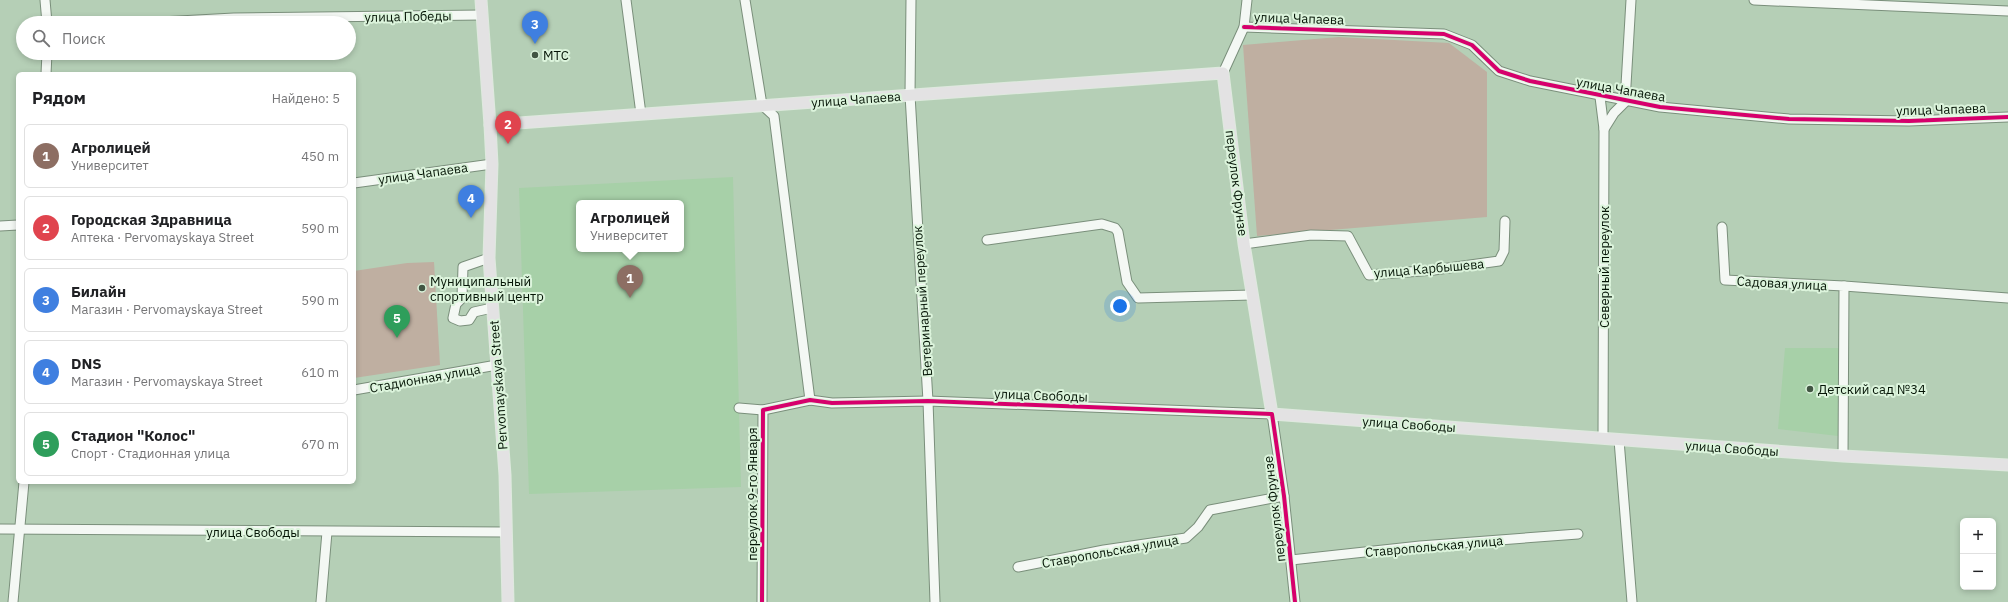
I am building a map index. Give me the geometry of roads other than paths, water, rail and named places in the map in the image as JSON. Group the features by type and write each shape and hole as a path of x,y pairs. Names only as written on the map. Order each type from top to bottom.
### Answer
{"main road":[{"name":"Pervomayskaya Street","path":"481,0 492,164 489,258 505,475 505,532 508,602"},
{"name":"улица Чапаева","path":"490,125 1223,73"},
{"name":"переулок Фрунзе","path":"1223,73 1244,244 1272,414"},
{"name":"улица Свободы","path":"1272,414 1843,456 2008,465"}],"street":[{"path":"46,0 47,16"},
{"path":"626,0 641,114"},
{"path":"745,0 762,105 774,116 810,400"},
{"name":"Ветеринарный переулок","path":"911,0 910,95 928,401 935,602"},
{"path":"1223,73 1244,27 1247,0"},
{"path":"1604,129 1614,113 1625,102 1631,0"},
{"path":"1754,0 2008,11"},
{"name":"улица Победы","path":"356,17 482,15"},
{"name":"улица Чапаева","path":"1244,27 1444,34 1472,45 1499,70 1530,81 1600,97 1660,107 1789,119 1909,121 2008,117"},
{"path":"46,60 46,72"},
{"name":"Северный переулок","path":"1600,97 1604,129 1603,438"},
{"name":"улица Чапаева","path":"356,183 492,164"},
{"name":"улица Карбышева","path":"1244,244 1311,235 1348,236 1369,276 1434,270 1499,261 1504,251 1505,221"},
{"path":"987,240 1102,224 1115,228 1118,232 1127,282 1138,298 1252,295"},
{"path":"0,226 16,225"},
{"name":"Садовая улица","path":"1722,227 1725,280 1844,286 2008,298"},
{"path":"489,258 463,267 462,298 456,304 454,318 460,321 469,320 474,312 492,308"},
{"name":"Садовая улица","path":"1843,456 1844,286"},
{"name":"Стадионная улица","path":"356,390 497,365"},
{"name":"улица Свободы","path":"810,400 832,403 928,401 1272,414"},
{"name":"переулок 9-го Января","path":"762,602 762,410 810,400"},
{"path":"740,408 762,410"},
{"name":"переулок Фрунзе","path":"1272,414 1284,496 1295,602"},
{"path":"1619,440 1632,602"},
{"path":"13,602 24,484"},
{"name":"Ставропольская улица","path":"1018,567 1104,550 1186,538 1198,527 1210,510 1284,496"},
{"name":"улица Свободы","path":"0,529 505,532"},
{"path":"321,602 327,532"},
{"name":"Ставропольская улица","path":"1291,560 1420,546 1578,534"}],"place":[{"name":"Билайн","path":"535,44"},
{"name":"МТС","path":"535,55"},
{"name":"Городская Здравница","path":"508,144"},
{"name":"DNS","path":"471,218"},
{"name":"Муниципальный спортивный центр","path":"422,288"},
{"name":"Агролицей","path":"630,298"},
{"name":"Стадион \"Колос\"","path":"397,338"},
{"name":"Детский сад №34","path":"1810,389"}]}
